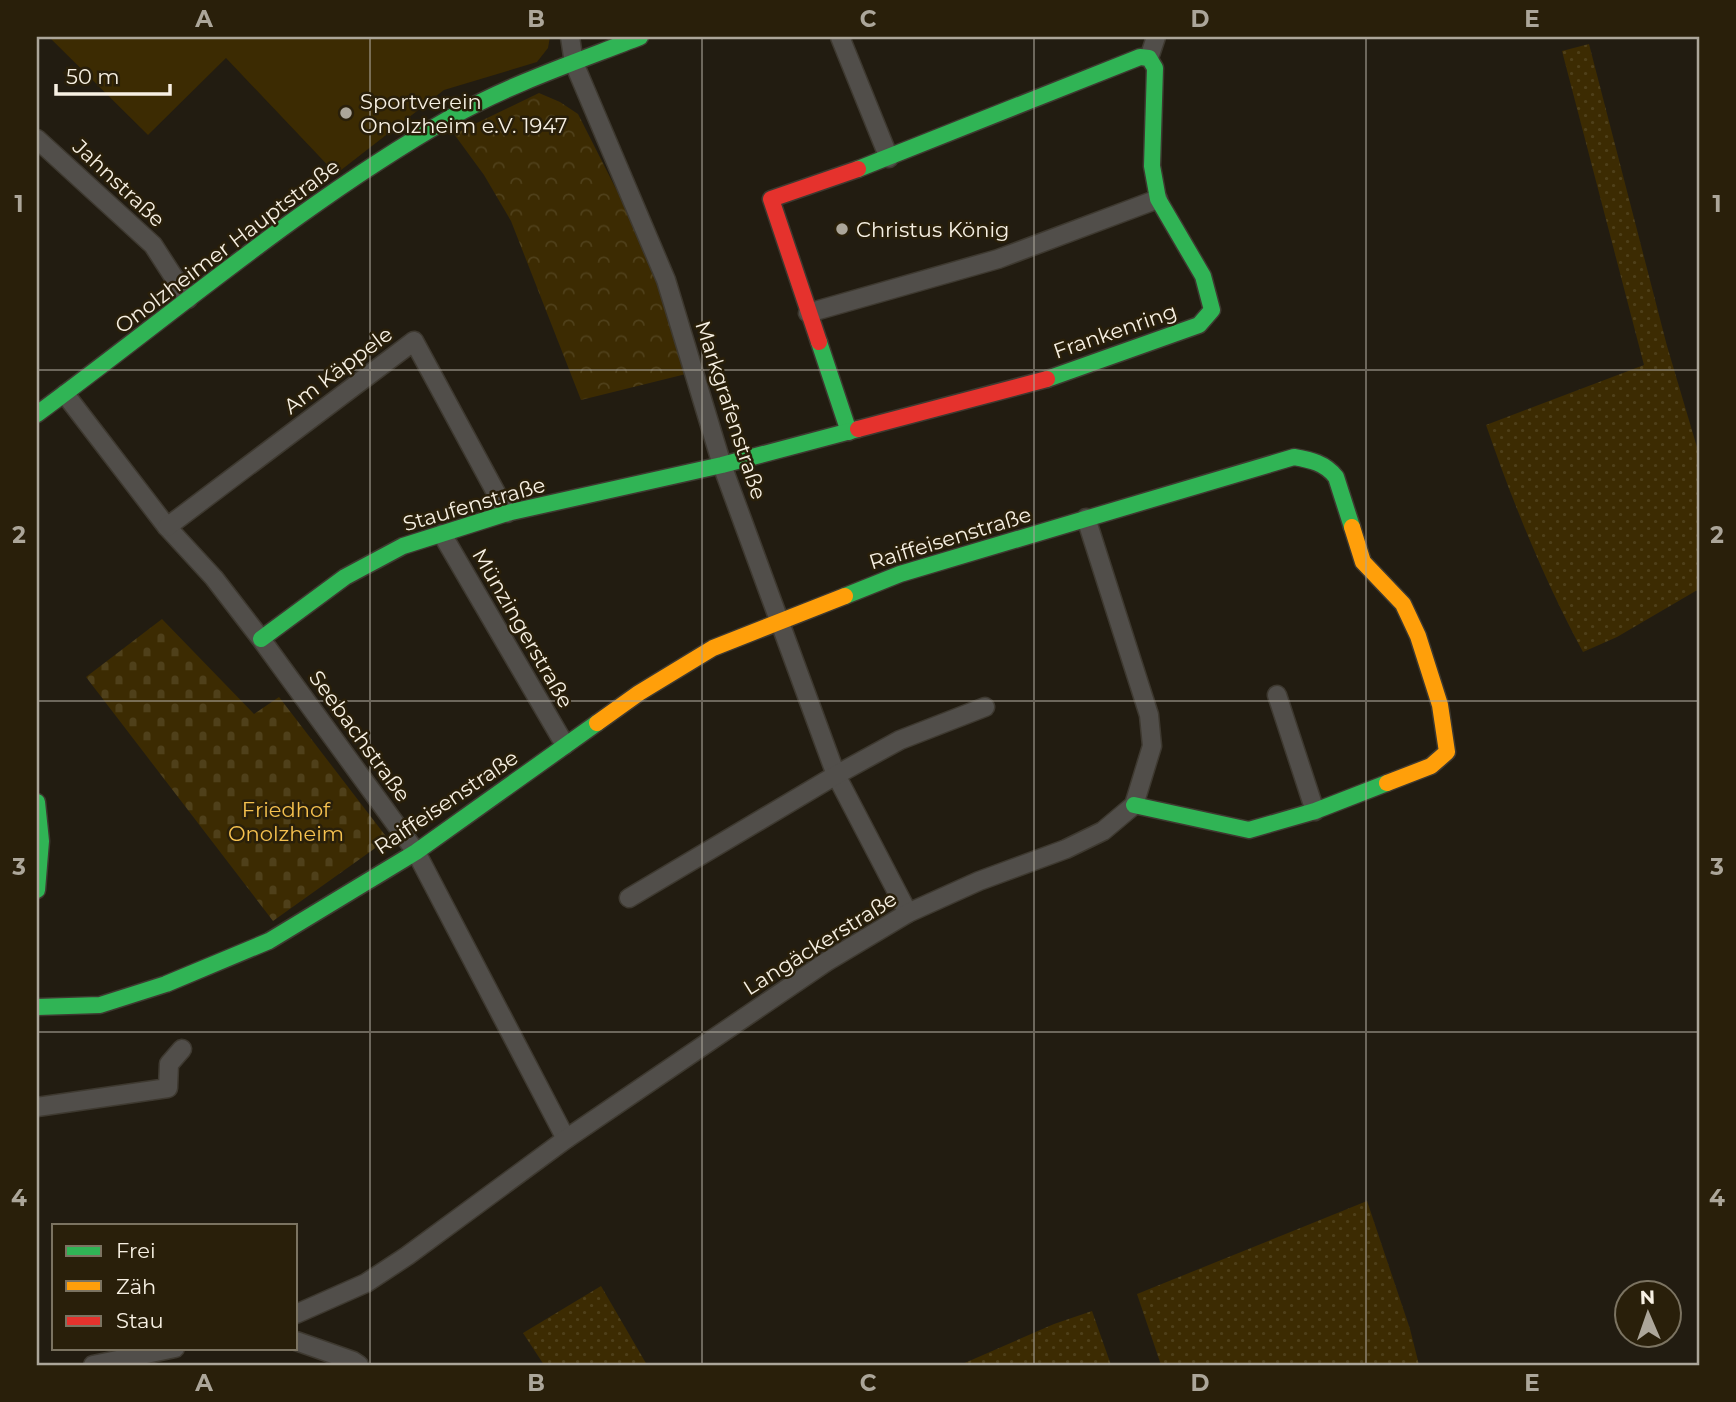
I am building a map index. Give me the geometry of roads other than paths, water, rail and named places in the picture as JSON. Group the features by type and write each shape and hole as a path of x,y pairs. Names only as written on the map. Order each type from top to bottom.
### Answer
{"street":[{"name":"Markgrafenstraße","path":"570,37 574,62 666,280 722,465 836,775 908,914"},
{"name":"Onolzheimer Hauptstraße","path":"37,414 268,238 380,161 453,117 574,62 640,37"},
{"path":"840,37 889,158"},
{"name":"Frankenring","path":"722,465 1038,382 1199,325 1212,310 1203,276 1158,199 1152,166 1154,68 1149,58 1156,37"},
{"path":"849,432 771,199 889,158 1140,57 1149,58"},
{"name":"Jahnstraße","path":"37,139 153,245 188,299"},
{"path":"808,313 999,259 1158,199"},
{"name":"Am Käppele","path":"167,527 414,341 507,513"},
{"name":"Seebachstraße","path":"65,394 167,527 214,578 261,639 416,852 566,1139"},
{"name":"Raiffeisenstraße","path":"37,1007 100,1005 166,984 268,941 416,852 639,692 713,648 900,573 1294,457 1314,460 1328,466 1336,477 1363,562 1404,604 1418,636 1440,705 1447,752 1431,766 1315,811 1249,831 1134,805"},
{"name":"Staufenstraße","path":"261,639 345,577 403,546 507,513 722,465"},
{"path":"1086,518 1149,715 1152,746 1134,805"},
{"name":"Münzingerstraße","path":"442,534 565,745"},
{"path":"1277,695 1315,811"},
{"path":"629,898 900,740 985,707"},
{"path":"37,802 37,890"},
{"name":"Langäckerstraße","path":"298,1313 366,1283 407,1256 566,1139 826,962 908,914 979,881 1066,849 1103,831 1134,805"},
{"path":"37,1107 169,1088 169,1064 182,1049"},
{"path":"298,1342 359,1365"},
{"path":"93,1365 164,1350"}],"place":[{"name":"Sportverein Onolzheim e.V. 1947","path":"346,113"},
{"name":"Christus König","path":"842,229"}],"park label":[{"name":"Friedhof Onolzheim","path":"286,821"}]}
